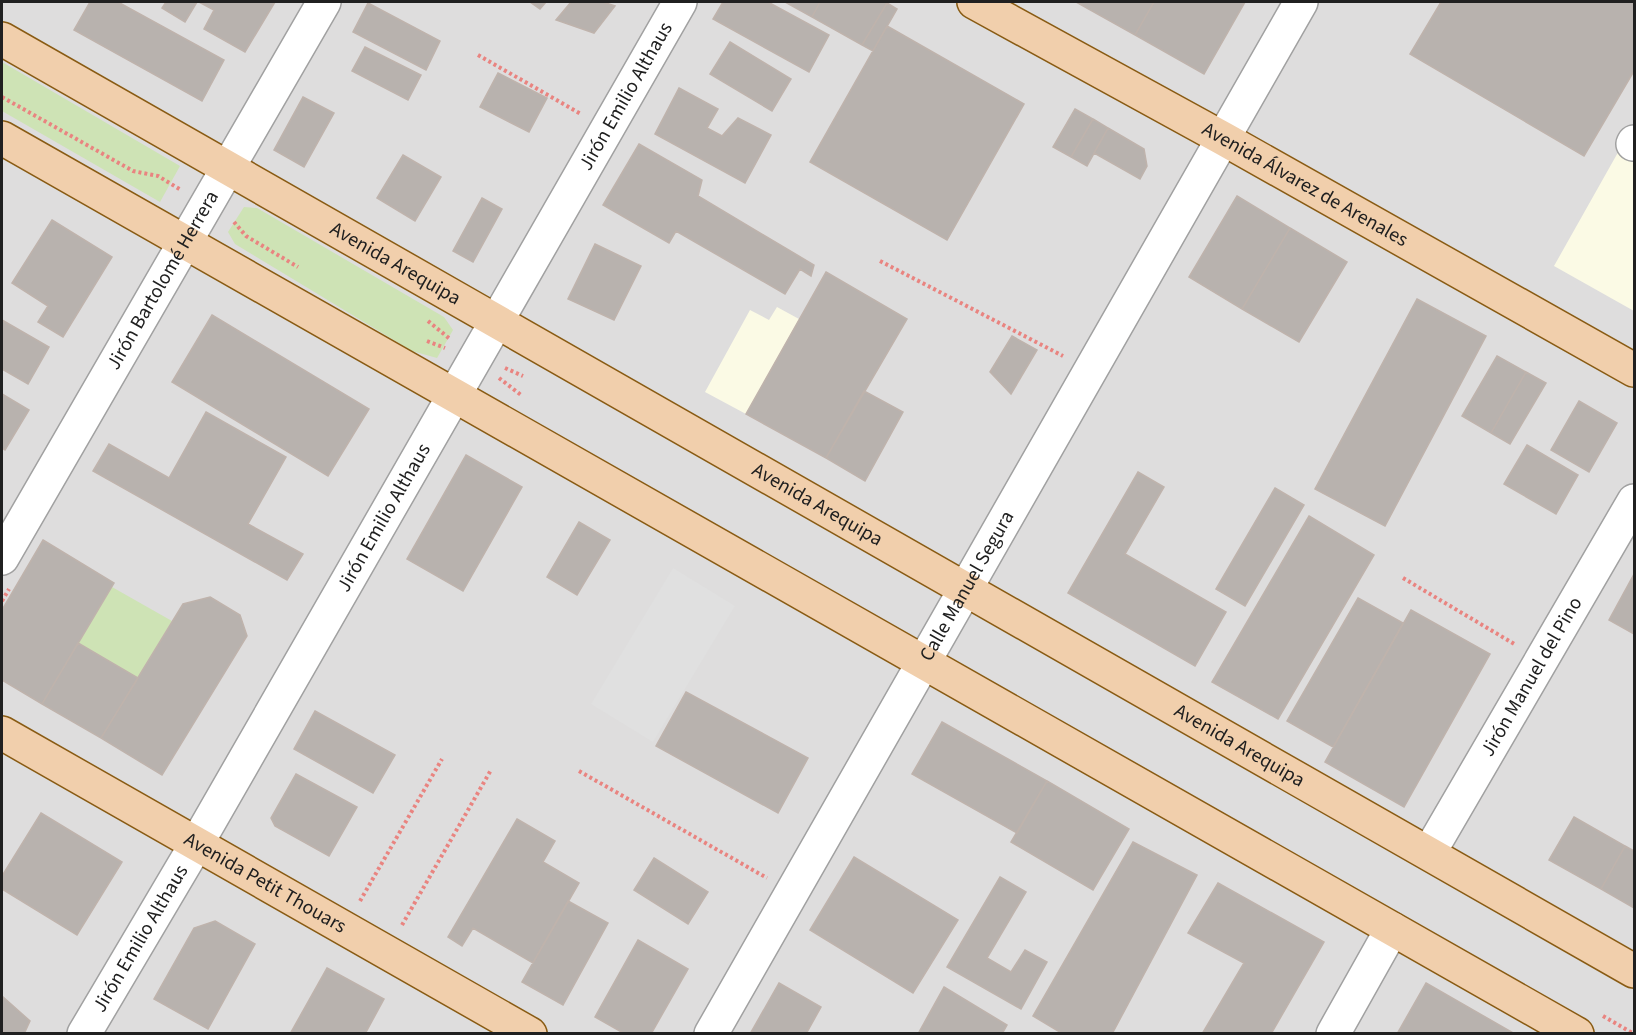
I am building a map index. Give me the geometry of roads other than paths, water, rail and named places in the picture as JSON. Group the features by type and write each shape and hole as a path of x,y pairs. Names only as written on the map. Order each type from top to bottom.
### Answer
{"main road":[{"name":"Avenida Álvarez de Arenales","path":"974,2 1224,139 1635,370"},
{"name":"Avenida Arequipa","path":"2,39 1635,971"},
{"path":"2,138 1577,1034"},
{"name":"Avenida Petit Thouars","path":"2,733 530,1034"}],"street":[{"name":"Jirón Bartolomé Herrera","path":"6,538 228,168 324,2"},
{"name":"Jirón Emilio Althaus","path":"84,1034 680,2"},
{"name":"Calle Manuel Segura","path":"711,1034 1301,2"},
{"name":"Jirón Manuel del Pino","path":"1429,853 1635,501"},
{"path":"1333,1034 1392,929"}]}
